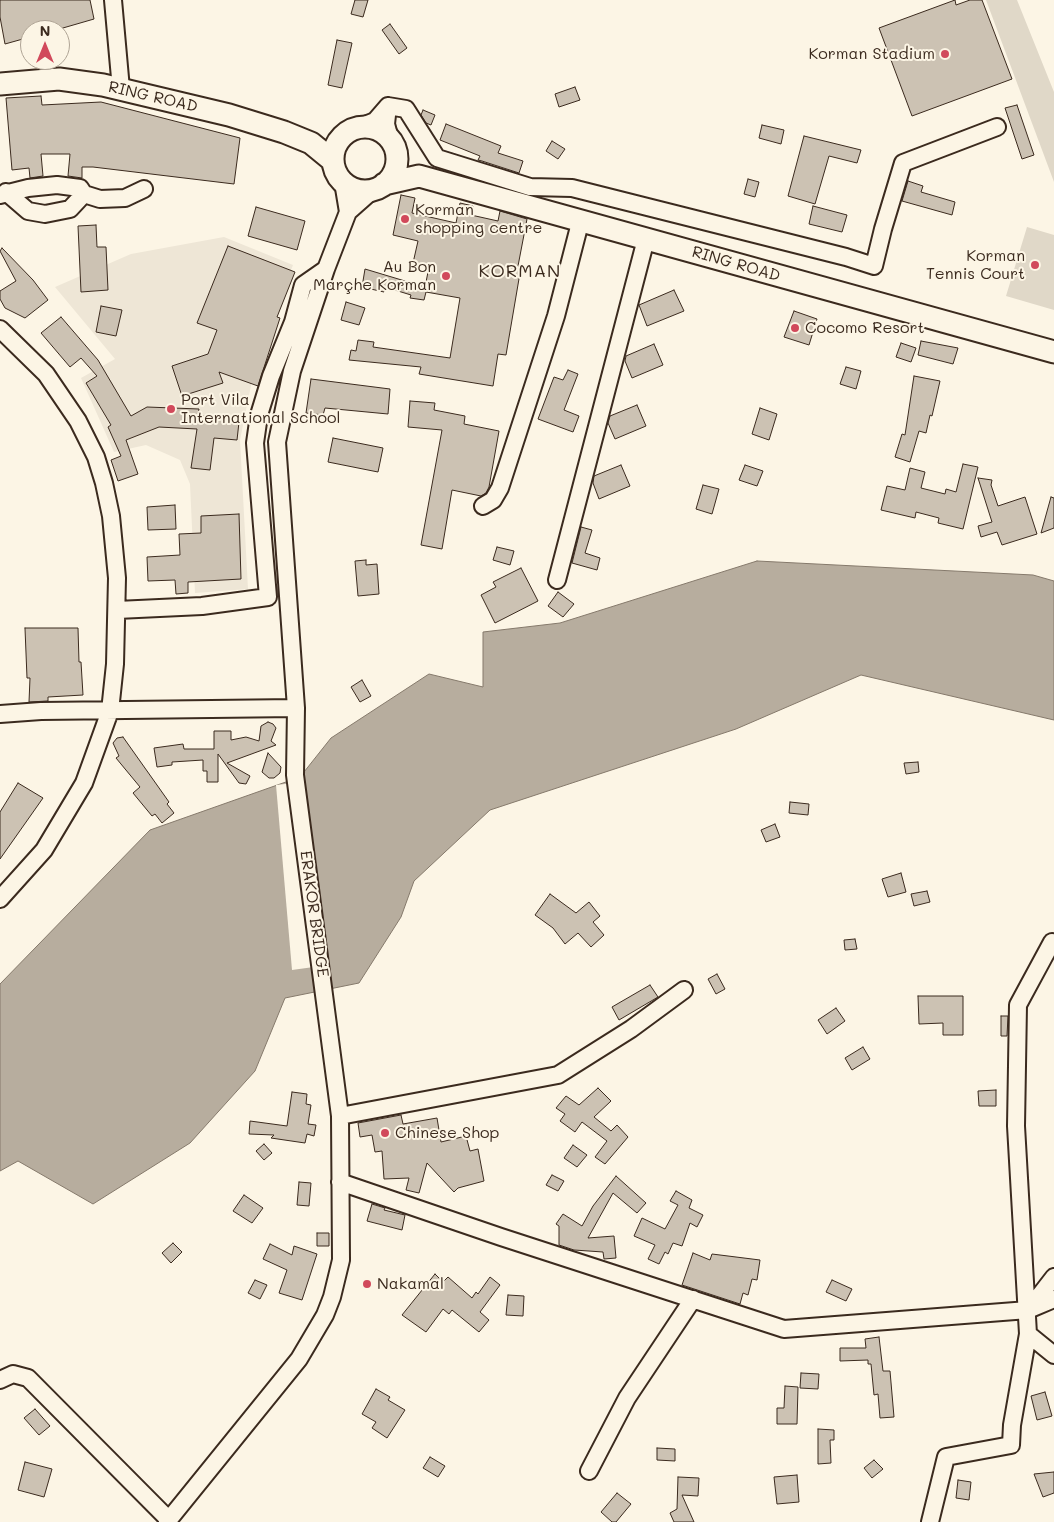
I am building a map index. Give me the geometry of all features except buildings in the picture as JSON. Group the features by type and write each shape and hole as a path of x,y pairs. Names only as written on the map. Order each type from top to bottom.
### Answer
{"main road":[{"name":"RING ROAD","path":"0,84 59,79 121,89 229,115 303,138 319,148 333,161"},
{"path":"393,145 395,169 379,186 363,190 352,188 343,182 336,172 333,161 334,151 352,131 376,129 393,145 419,176"},
{"name":"RING ROAD","path":"303,138 352,131"},
{"name":"RING ROAD","path":"379,186 419,176 1054,352"}],"street":[{"path":"113,0 121,89"},
{"path":"388,106 406,109 436,158 530,187 572,188 846,256 874,266 903,162 997,127"},
{"path":"352,131 375,121 388,106"},
{"path":"388,106 386,124 393,145"},
{"path":"343,182 348,212"},
{"path":"3,194 57,185 80,188 84,194 100,199 125,198 144,190"},
{"path":"348,212 379,186"},
{"path":"3,194 28,211 45,214 70,208 84,194"},
{"name":"ERAKOR BRIDGE","path":"168,1521 299,1359 320,1325 332,1297 341,1260 340,1116 295,775 296,708 278,446 280,419 286,394 326,269 348,212"},
{"path":"483,506 493,500 500,488 556,316 581,220"},
{"path":"557,580 646,238"},
{"path":"117,610 202,606 268,597 255,443 259,415 293,322 303,285 326,269"},
{"path":"0,329 46,374 78,421 96,458 104,483 112,524 117,578 115,664 110,711 84,783 67,815 44,850 0,899"},
{"path":"267,389 286,394"},
{"path":"255,443 278,446"},
{"path":"258,486 280,484"},
{"path":"262,528 282,518"},
{"path":"267,581 287,582"},
{"path":"0,714 41,711 296,708"},
{"path":"930,1522 946,1457 1011,1445 1012,1425 1028,1334 1016,1126 1018,1005 1052,942"},
{"path":"340,1116 558,1075 631,1030 684,990"},
{"path":"340,1182 501,1237 784,1329 1028,1310 1054,1299"},
{"path":"1028,1310 1054,1277"},
{"path":"589,1471 627,1398 692,1299"},
{"path":"1028,1334 1054,1355"},
{"path":"0,1380 13,1374 28,1378 168,1521"}],"shaded area":[{"path":"986,0 1017,0 1054,92 1054,182"},
{"name":"Korman Tennis Court","path":"1027,227 1054,235 1054,310 1006,296"},
{"name":"Port Vila International School","path":"224,237 293,265 257,356 240,440 248,589 195,593 190,484 180,460 146,445 114,452 81,378 115,359 55,287 131,254"},
{"path":"757,561 1033,575 1054,581 1054,720 861,675 736,729 490,810 414,881 401,917 359,983 285,998 255,1071 190,1143 93,1204 18,1161 0,1171 0,984 150,830 300,777 331,738 429,674 483,687 483,632 560,623"}],"pier":[{"path":"303,782 321,966 292,970 276,785"}],"place":[{"name":"Korman Stadium","path":"945,54"},
{"name":"Korman shopping centre","path":"405,219"},
{"name":"Korman Tennis Court","path":"1035,265"},
{"name":"Au Bon Marçhe Korman","path":"446,276"},
{"name":"Cocomo Resort","path":"795,328"},
{"name":"Port Vila International School","path":"171,409"},
{"name":"Chinese Shop","path":"385,1133"},
{"name":"Nakamal","path":"367,1284"}],"district":[{"name":"KORMAN","path":"520,271"}]}
